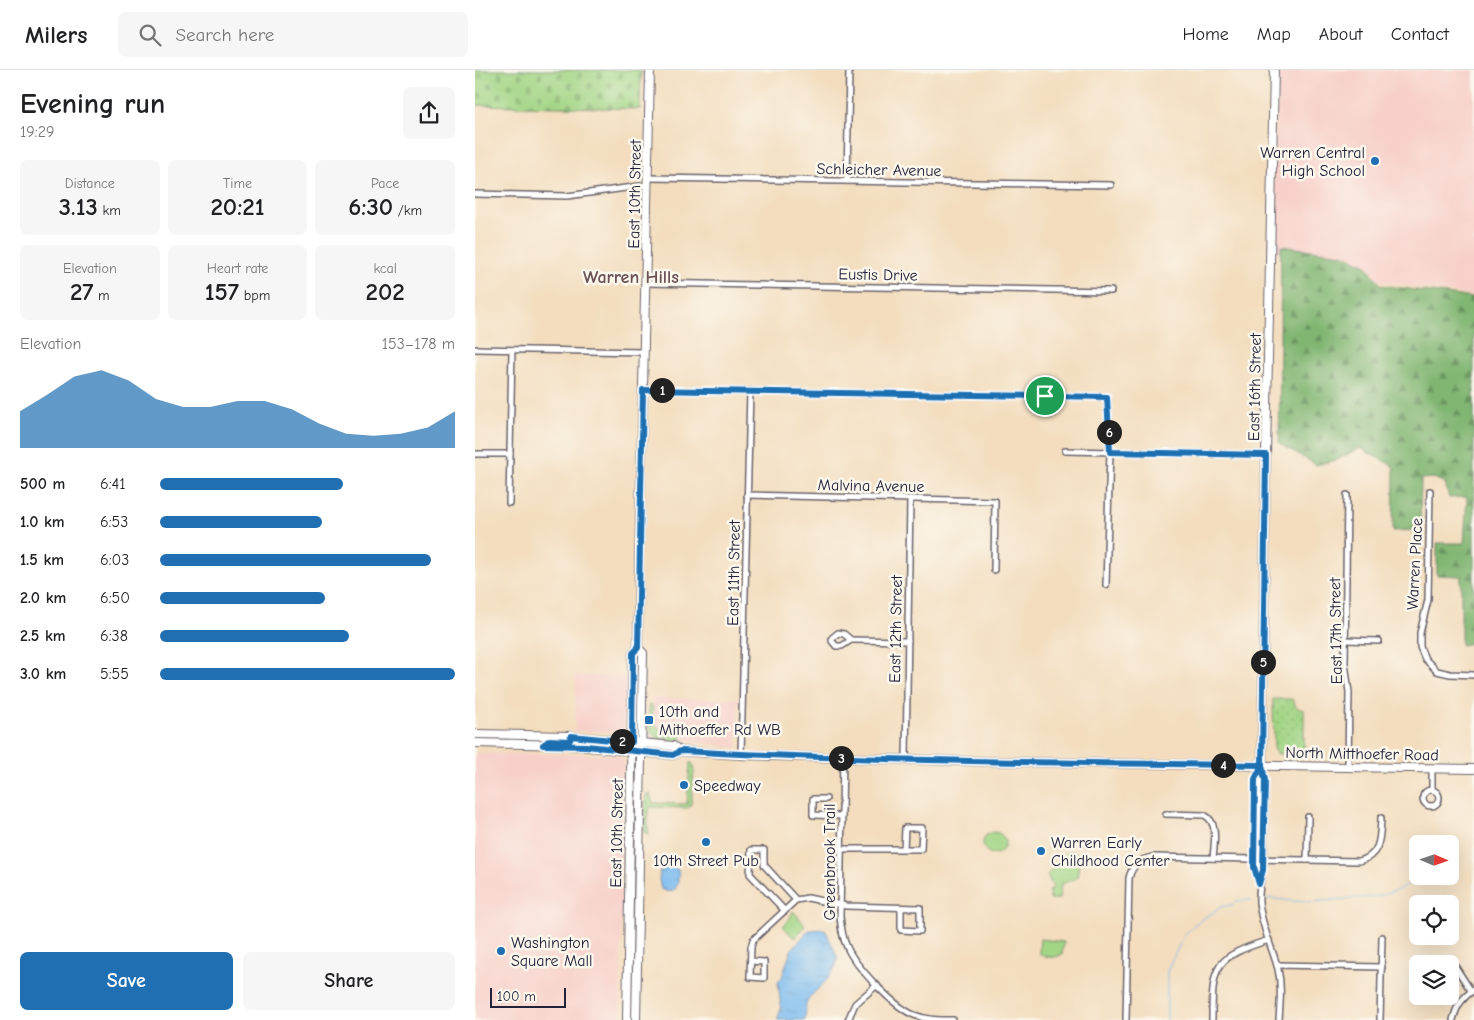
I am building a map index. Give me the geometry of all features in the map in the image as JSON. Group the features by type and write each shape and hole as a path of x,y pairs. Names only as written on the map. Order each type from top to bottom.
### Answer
{"main road":[{"name":"East 10th Street","path":"627,1020 633,653 638,648 650,70"},
{"name":"East 16th Street","path":"1262,765 1274,70"},
{"name":"East 10th Street","path":"636,1020 643,653 638,648"},
{"name":"North Mitthoefer Road","path":"475,734 571,736 673,746 680,751 741,755 965,761 1474,769"},
{"path":"543,745 550,740 568,741 571,736"},
{"name":"North Mitthoefer Road","path":"475,743 586,746 673,755 680,751"}],"street":[{"path":"847,181 849,70"},
{"name":"Schleicher Avenue","path":"475,194 567,196 648,181 847,181 1111,185"},
{"name":"Eustis Drive","path":"646,283 1111,291"},
{"path":"475,349 644,352"},
{"path":"509,503 512,350"},
{"path":"643,390 1107,397 1110,452 1106,585"},
{"name":"East 11th Street","path":"741,755 750,391"},
{"path":"1065,451 1266,455"},
{"path":"475,454 510,454"},
{"name":"Warren Place","path":"1430,491 1428,600 1420,633 1420,647 1425,659 1432,667 1443,673 1474,675"},
{"name":"East 17th Street","path":"1347,494 1345,640 1345,663 1349,692 1347,766"},
{"name":"Malvina Avenue","path":"747,495 995,501 994,570"},
{"name":"East 12th Street","path":"906,759 910,499"},
{"path":"851,640 908,641"},
{"path":"1345,640 1379,640"},
{"name":"Greenbrook Trail","path":"843,758 841,905 842,930 846,946 857,964 877,985 899,1006 921,1019"},
{"path":"1262,765 1255,779 1254,867 1259,884 1261,913 1280,981 1279,1020"},
{"path":"1259,884 1263,870 1265,780 1262,765"},
{"path":"1432,768 1432,790"},
{"path":"825,799 813,799 813,815 842,816"},
{"path":"1166,814 1204,815 1210,817 1214,825 1213,858"},
{"path":"1307,860 1308,816"},
{"path":"1126,1020 1129,878 1131,871 1137,863 1145,858 1153,857 1359,861 1374,853 1379,844 1381,818"},
{"path":"842,849 921,850 922,828 905,828 904,849"},
{"path":"785,911 750,874 751,850 764,850 764,865 795,900"},
{"path":"751,961 753,940 795,900 810,898 846,906 920,908 920,930 901,930 901,908"},
{"path":"1380,1020 1382,937"},
{"path":"1212,1020 1212,986 1221,964 1237,950 1269,940"},
{"path":"1277,965 1381,967"},
{"path":"1453,1020 1456,1009 1461,1001 1473,991 1459,971"},
{"path":"848,1020 854,1006 877,985"},
{"path":"921,1019 953,1020"}],"shaded area":[{"name":"Warren Central High School","path":"1277,70 1474,70 1474,361 1471,357 1473,296 1350,276 1351,254 1273,252"},
{"path":"628,674 625,732 575,731 576,675 609,677"},
{"path":"653,698 738,699 737,748 667,737 654,726"},
{"name":"Washington Square Mall","path":"475,753 618,755 624,761 620,1020 475,1020"}],"green space":[{"path":"475,70 641,70 640,109 475,105"},
{"path":"1281,246 1342,254 1366,265 1381,285 1474,298 1474,643 1461,645 1461,576 1437,575 1437,543 1464,543 1467,497 1449,498 1445,483 1434,478 1421,479 1420,530 1393,531 1394,467 1360,448 1336,460 1316,465 1279,443"},
{"path":"1273,699 1292,699 1297,708 1304,710 1304,753 1277,754 1274,748"},
{"path":"652,705 654,722 664,735 677,735 682,729 681,740 659,738 651,732 649,728 649,706"},
{"path":"690,762 693,764 694,772 691,806 687,808 650,807 648,813 648,834 644,832 646,795 649,792 653,803 687,804"},
{"path":"994,832 1002,835 1005,843 1002,851 994,854 986,851 983,843 986,835"},
{"path":"1072,851 1082,859 1079,864 1077,878 1061,884 1059,899 1050,900 1049,891 1053,887 1047,875 1064,854"},
{"path":"793,911 805,927 794,938 783,926 789,920"},
{"path":"1040,939 1064,942 1062,954 1051,957 1039,953"}],"water":[{"path":"670,866 678,870 678,884 671,892 661,889 659,880 660,870"},
{"path":"825,929 837,956 835,967 828,979 810,997 806,1004 805,1020 777,1020 781,1009 778,982 782,977 791,950 809,930"}],"waterway":[{"path":"1265,899 1309,902 1379,896 1409,884"},
{"path":"1167,1020 1167,970 1185,934 1195,924 1221,907 1231,905 1237,901 1251,900"}],"place":[{"name":"Warren Central High School","path":"1375,161"},
{"name":"10th and Mithoeffer Rd WB","path":"649,720"},
{"name":"Speedway","path":"684,785"},
{"name":"10th Street Pub","path":"706,842"},
{"name":"Warren Early Childhood Center","path":"1041,851"},
{"name":"Washington Square Mall","path":"501,951"}],"district":[{"name":"Warren Hills","path":"631,277"}],"route":[{"path":"1045,396 643,390 638,648 633,653 632,742 571,736 568,741 550,740 543,745 586,746 673,755 680,751 741,755 965,761 1262,765 1265,780 1263,870 1259,884 1254,867 1255,779 1262,765 1266,455 1110,452 1107,397 1045,396"}]}
